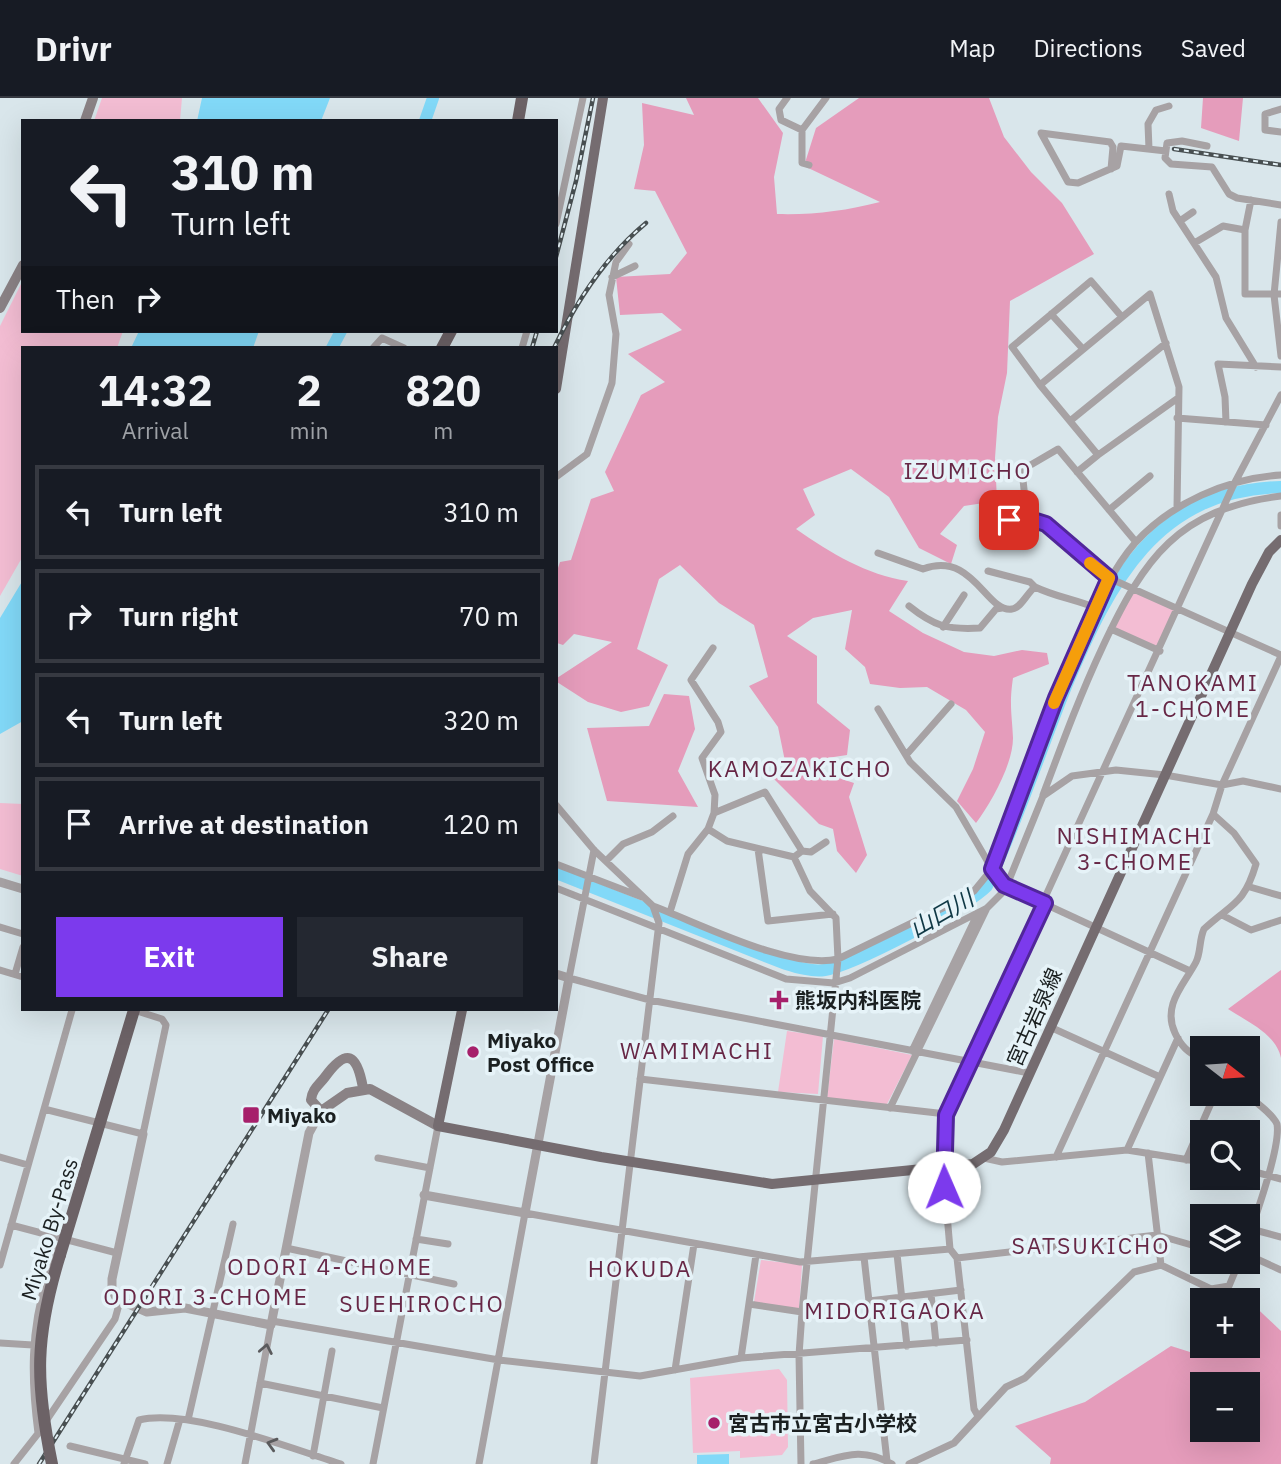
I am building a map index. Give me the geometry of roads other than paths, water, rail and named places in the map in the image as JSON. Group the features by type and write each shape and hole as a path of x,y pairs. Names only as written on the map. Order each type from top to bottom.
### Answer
{"highway":[{"path":"518,119 522,98"},
{"name":"Miyako By-Pass","path":"52,1464 40,1404 38,1366 41,1328 60,1255 134,1011"}],"main road":[{"path":"86,119 93,98"},
{"path":"558,377 604,99"},
{"path":"0,308 21,269"},
{"name":"宮古岩泉線","path":"984,1158 997,1143 1261,566 1281,540"},
{"path":"438,1126 462,1011"},
{"path":"363,1088 357,1065 346,1058 334,1063 311,1095 313,1104 321,1111 347,1093 363,1088 378,1091 438,1126 751,1182 815,1181 943,1168 972,1164 984,1158"}],"street":[{"path":"558,214 583,98"},
{"path":"776,98 781,106 781,120 802,130"},
{"path":"781,106 787,98"},
{"path":"809,165 802,163 802,130 826,98"},
{"path":"1149,149 1148,124 1156,110 1169,106"},
{"path":"1281,109 1265,114 1265,130 1281,132"},
{"path":"1111,169 1113,147 1110,142 1041,133 1068,181 1078,184 1111,169 1117,166 1121,146 1166,151"},
{"path":"1207,146 1182,141 1167,143 1165,158 1171,164 1212,167 1229,194 1281,205"},
{"path":"1169,194 1173,211 1196,242 1216,277 1226,318 1256,368"},
{"path":"1251,200 1245,230 1245,294 1278,295"},
{"path":"1180,221 1193,212"},
{"path":"1281,222 1278,295 1281,356"},
{"path":"1196,242 1223,226 1245,230"},
{"path":"558,476 587,454 612,383 617,334 610,311 611,278 616,262 629,244"},
{"path":"611,278 635,266"},
{"path":"1098,455 1012,347 1091,281 1122,317"},
{"path":"1040,385 1150,294 1179,387 1177,506"},
{"path":"1051,314 1083,349"},
{"path":"375,346 382,338 400,346"},
{"path":"1070,421 1166,343"},
{"path":"1226,422 1225,397 1218,364 1256,368 1281,367"},
{"path":"978,1416 974,1409 957,1258 950,1249 943,1168 946,1115 1235,484 1281,395"},
{"path":"1077,472 1178,398"},
{"path":"1177,418 1266,425"},
{"path":"1027,518 1022,470 1058,449 1136,542"},
{"path":"558,807 594,850 655,908 788,957 824,962 838,959 959,900 974,891 992,869 1056,698 1111,578 1136,542 1177,506 1235,484 1281,475"},
{"path":"1109,510 1150,476"},
{"path":"915,1051 986,908 1005,885 1043,796 1078,698 1130,587 1159,552 1179,534 1225,508 1281,496"},
{"path":"1281,515 1281,526"},
{"path":"1009,520 1027,518 1046,524 1111,578 1281,656 1222,785 1213,814 1056,1157"},
{"path":"878,553 923,569 932,565 955,567 971,577 1002,608"},
{"path":"988,571 1030,582 1060,599 1069,597 1096,608"},
{"path":"909,606 930,623 943,627 980,628 996,609 1011,610 1018,607 1027,593 1035,587"},
{"path":"943,627 964,595"},
{"path":"1111,629 1160,651"},
{"path":"670,912 688,853 708,829 714,813 715,795 702,758 721,732 718,722 691,680 713,648"},
{"path":"907,754 951,704"},
{"path":"878,709 910,762 956,807 992,869 1005,885 1190,971"},
{"path":"1043,796 1072,776 1105,772 1165,775 1222,785 1242,781 1280,786"},
{"path":"714,813 765,792 802,851"},
{"path":"1190,1051 1182,1046 1170,1016 1175,994 1198,958 1204,929 1237,904 1250,887 1256,860 1213,814"},
{"path":"606,861 623,844 652,832 673,816"},
{"path":"708,829 727,841 794,858"},
{"path":"794,858 802,851 811,852 826,842"},
{"path":"758,849 768,921 833,914"},
{"path":"479,1464 594,850"},
{"path":"794,858 810,891 836,918 838,959 802,1312 799,1355 801,1464"},
{"path":"558,865 646,899"},
{"path":"0,882 21,888"},
{"path":"1250,887 1281,896"},
{"path":"558,889 659,926 786,979 834,981 986,908"},
{"path":"594,1464 659,926 655,908"},
{"path":"890,1108 978,914"},
{"path":"1222,915 1251,930 1281,920"},
{"path":"0,927 21,933"},
{"path":"0,970 19,975"},
{"path":"558,975 650,1000 1029,1073"},
{"path":"0,1261 72,1011"},
{"path":"137,1011 162,1019 166,1026 111,1284 114,1295 120,1301 146,1312 179,1308 499,1360 640,1376 741,1358 967,1340"},
{"path":"1050,1027 1160,1077"},
{"path":"1127,1150 1178,1038"},
{"path":"640,1079 946,1115"},
{"path":"1186,1160 1210,1106"},
{"path":"1259,1106 1277,1122 1279,1130 1272,1174 1260,1205"},
{"path":"44,1109 143,1134"},
{"path":"245,1464 309,1133 321,1111"},
{"path":"373,1464 438,1126"},
{"path":"984,1158 1002,1162 1127,1150 1190,1160"},
{"path":"1148,1153 1161,1265"},
{"path":"0,1157 28,1165"},
{"path":"378,1158 430,1168"},
{"path":"1260,1172 1281,1179"},
{"path":"424,1195 622,1232 806,1262 950,1249"},
{"path":"11,1224 117,1253"},
{"path":"167,1464 184,1420 214,1314 233,1224"},
{"path":"1260,1231 1281,1237"},
{"path":"957,1258 1157,1235 1190,1245"},
{"path":"38,1433 32,1380 33,1345 41,1295 54,1253 65,1239"},
{"path":"50,1415 47,1341 52,1303 65,1255 65,1239"},
{"path":"416,1239 448,1244"},
{"path":"675,1370 694,1244"},
{"path":"286,1248 454,1284"},
{"path":"897,1254 907,1346"},
{"path":"741,1358 757,1255"},
{"path":"813,1464 859,1452 889,1462 864,1257"},
{"path":"1260,1260 1281,1270"},
{"path":"909,1464 954,1443 1006,1387 1025,1378 1134,1272 1161,1265 1211,1289 1229,1286 1234,1274"},
{"path":"869,1301 961,1290"},
{"path":"931,1294 936,1343"},
{"path":"14,1464 115,1319 120,1301"},
{"path":"749,1304 802,1312"},
{"path":"0,1343 33,1345"},
{"path":"313,1456 332,1351"},
{"path":"260,1383 383,1408"},
{"path":"125,1462 139,1420 156,1416 184,1420 250,1437 341,1464"},
{"path":"70,1446 125,1462 145,1464"}],"water":[{"path":"202,98 330,98 322,119 197,119"},
{"path":"138,333 258,333 254,346 132,346"},
{"path":"21,583 21,722 0,734 0,618"},
{"path":"729,1454 729,1464 697,1464 697,1455"}],"waterway":[{"path":"426,119 433,98"},
{"path":"333,346 340,333"},
{"name":"山口川","path":"558,874 783,963 809,970 825,970 839,966 909,934 957,907 987,886 1083,646 1121,578 1143,548 1170,524 1201,505 1238,492 1281,487"}],"railway":[{"path":"558,249 576,181 593,98"},
{"path":"1174,149 1281,165"},
{"path":"555,346 593,280 631,236 646,223"},
{"path":"533,346 536,333"},
{"path":"39,1464 327,1011"}],"place":[{"name":"熊坂内科医院","path":"779,1000"},
{"name":"Miyako Post Office","path":"473,1052"},
{"name":"Miyako","path":"251,1115"},
{"name":"宮古市立宮古小学校","path":"714,1423"}],"district":[{"name":"IZUMICHO","path":"968,470"},
{"name":"TANOKAMI 1-CHOME","path":"1193,695"},
{"name":"KAMOZAKICHO","path":"800,768"},
{"name":"NISHIMACHI 3-CHOME","path":"1135,848"},
{"name":"WAMIMACHI","path":"697,1050"},
{"name":"SATSUKICHO","path":"1091,1245"},
{"name":"ODORI 4-CHOME","path":"330,1266"},
{"name":"HOKUDA","path":"640,1268"},
{"name":"ODORI 3-CHOME","path":"206,1296"},
{"name":"SUEHIROCHO","path":"422,1303"},
{"name":"MIDORIGAOKA","path":"895,1310"}]}
